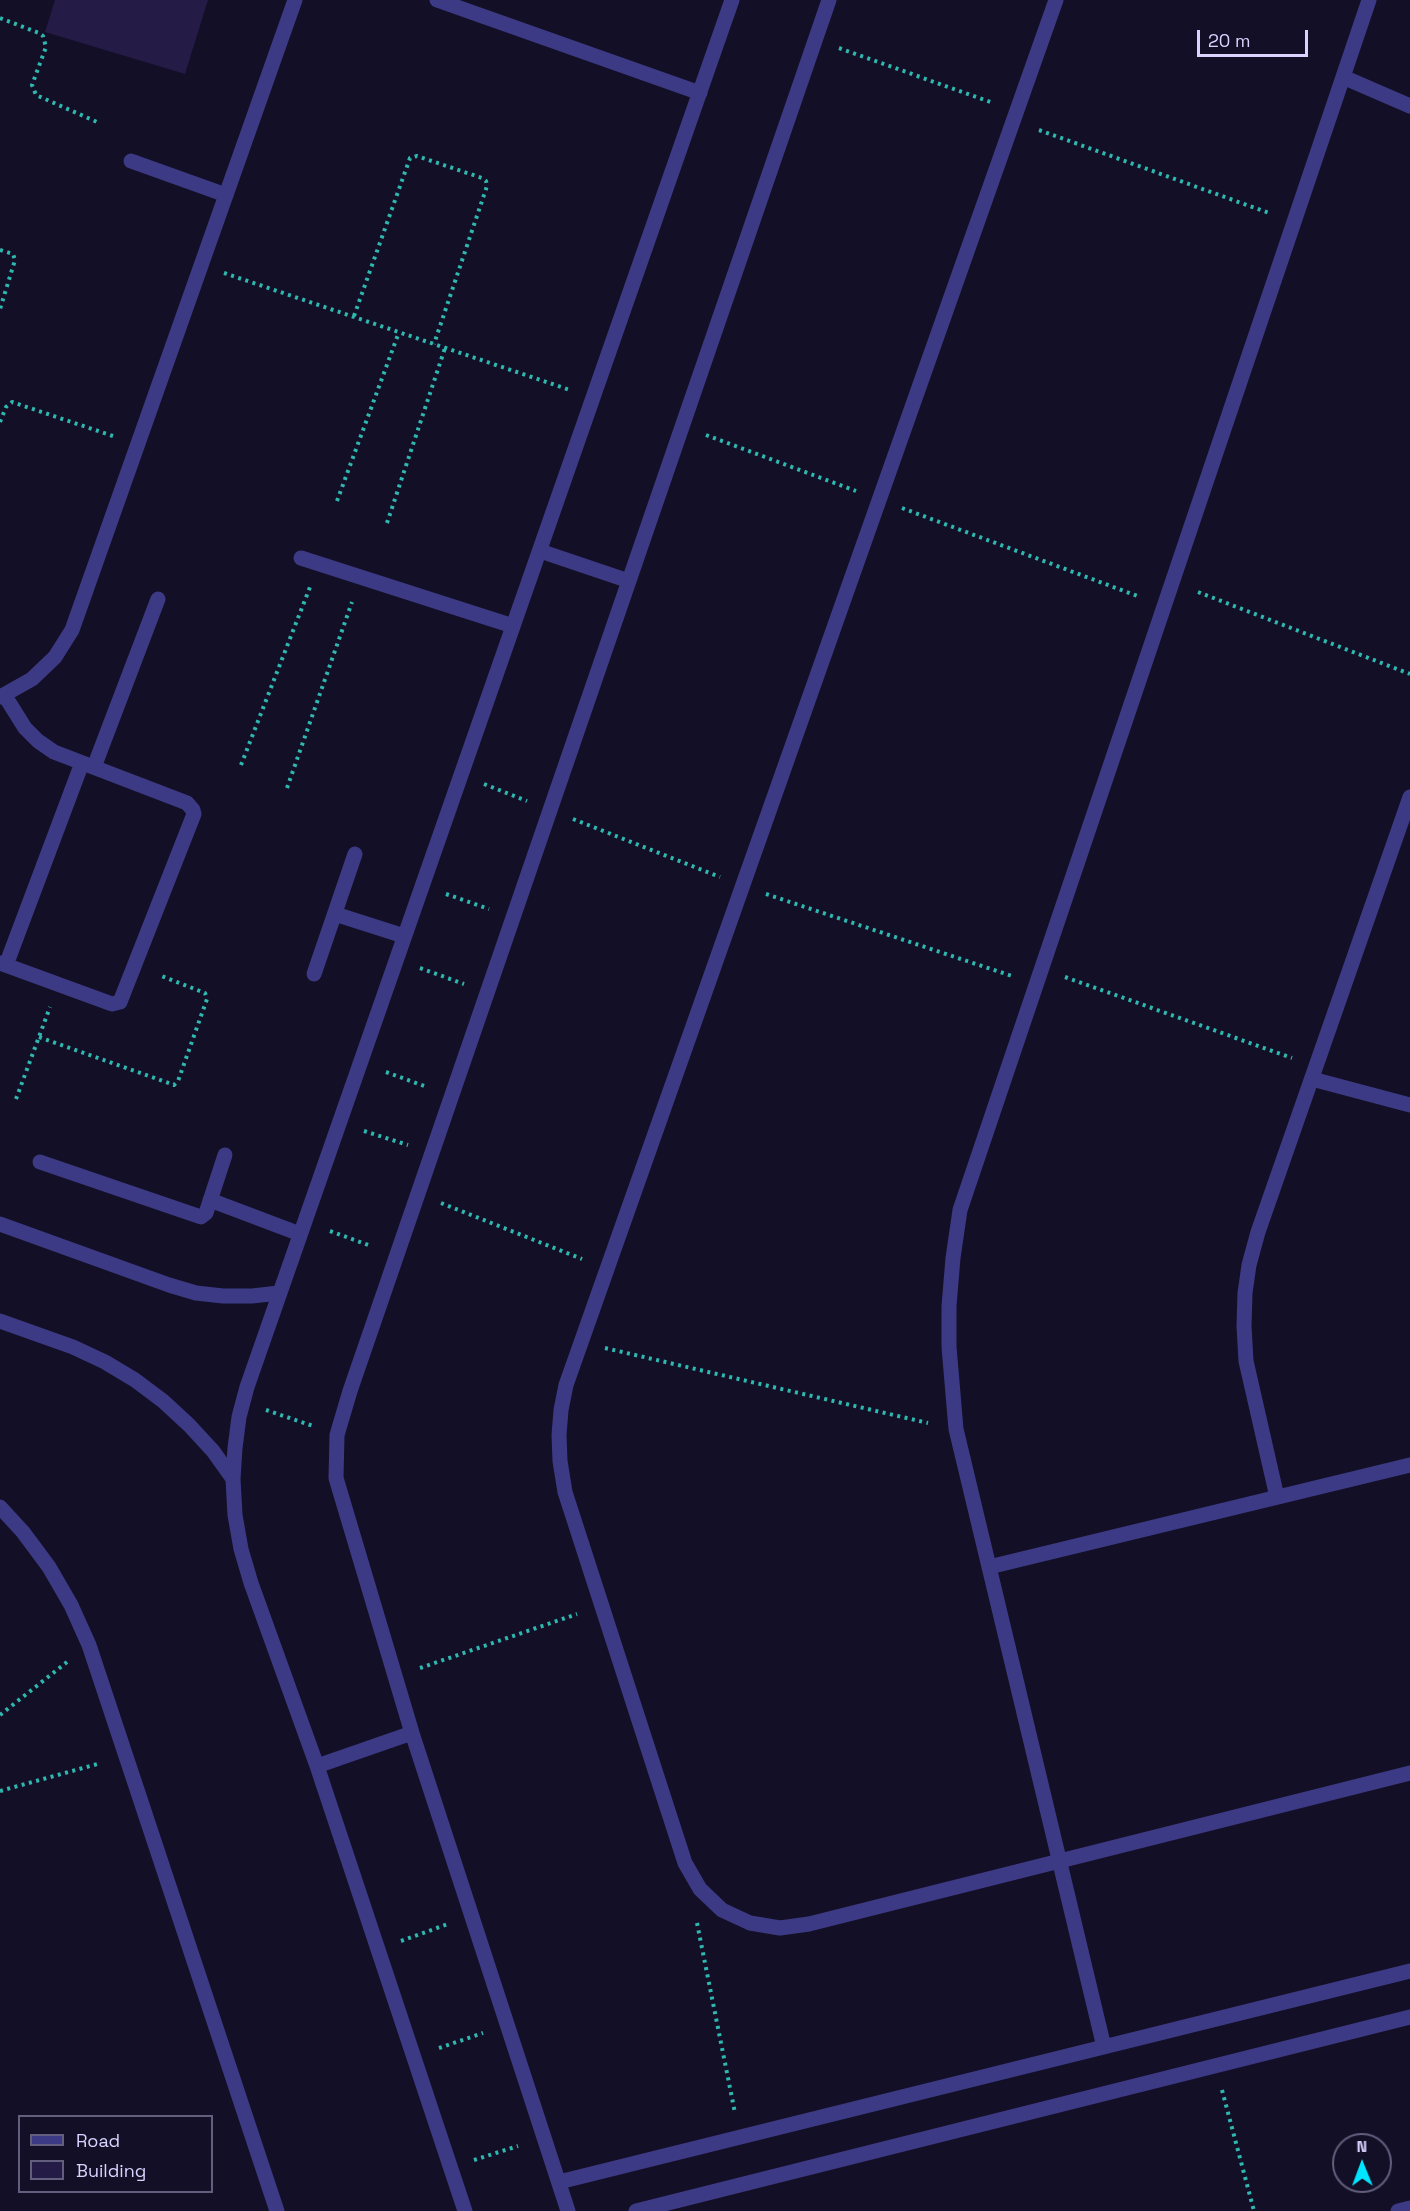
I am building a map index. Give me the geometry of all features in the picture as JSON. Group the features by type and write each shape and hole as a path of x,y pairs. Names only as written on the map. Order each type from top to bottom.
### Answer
{"street":[{"path":"158,599 88,765 3,964 111,1004 116,1004 123,999 194,818 193,810 187,803 88,765 54,752 38,741 2,697 33,679 55,657 72,630 295,0"},
{"path":"437,0 700,93"},
{"path":"465,2211 317,1766 251,1583 237,1526 233,1479 235,1448 243,1402 279,1293 732,0"},
{"path":"568,2211 412,1733 336,1478 337,1435 396,1255 829,0"},
{"path":"1056,0 566,1385 561,1410 560,1461 565,1492 685,1863 700,1889 722,1910 750,1923 780,1928 810,1924 1410,1773"},
{"path":"1104,2047 956,1429 949,1306 953,1258 960,1210 1369,0"},
{"path":"1343,77 1410,106"},
{"path":"131,161 226,195"},
{"path":"540,551 629,581"},
{"path":"301,558 513,626"},
{"path":"1277,1497 1246,1361 1245,1293 1249,1265 1258,1232 1410,797"},
{"path":"314,974 356,854"},
{"path":"335,914 404,936"},
{"path":"1314,1072 1410,1105"},
{"path":"40,1162 201,1217 205,1215 225,1155"},
{"path":"210,1200 302,1228"},
{"path":"0,1224 196,1293 243,1296 279,1293"},
{"path":"0,1321 73,1347 135,1380 189,1425 213,1451 233,1479"},
{"path":"989,1567 1410,1465"},
{"path":"0,1507 48,1567 71,1605 89,1645 277,2211"},
{"path":"317,1766 412,1733"},
{"path":"559,2182 1410,1971"},
{"path":"636,2211 1410,2017"},
{"path":"1398,2211 1410,2208"}],"path":[{"path":"0,18 43,36 46,47 32,85 36,95 97,122"},
{"path":"815,40 1293,222"},
{"path":"354,316 410,158 417,156 460,171 484,180 487,186 434,344"},
{"path":"0,250 13,254 15,258 0,309"},
{"path":"201,265 593,398"},
{"path":"337,501 399,332"},
{"path":"387,523 445,348"},
{"path":"0,422 6,407 12,402 137,445"},
{"path":"682,426 1164,606"},
{"path":"241,765 319,563"},
{"path":"287,788 361,577"},
{"path":"1172,582 1410,675"},
{"path":"422,885 513,918"},
{"path":"396,960 487,992"},
{"path":"39,1037 168,1085 177,1083 207,996 136,966"},
{"path":"1041,968 1314,1072"},
{"path":"16,1099 58,984"},
{"path":"360,1063 452,1095"},
{"path":"339,1123 432,1153"},
{"path":"418,1193 607,1269"},
{"path":"302,1228 396,1255"},
{"path":"581,1343 956,1429"},
{"path":"243,1402 337,1435"},
{"path":"396,1677 601,1605"},
{"path":"0,1715 89,1645"},
{"path":"0,1791 125,1757"},
{"path":"378,1950 472,1915"},
{"path":"696,1920 740,2137"},
{"path":"413,2057 507,2025"},
{"path":"1216,2066 1254,2211"},
{"path":"451,2168 544,2138"}],"building":[{"path":"55,0 208,0 185,74 45,32"}]}
